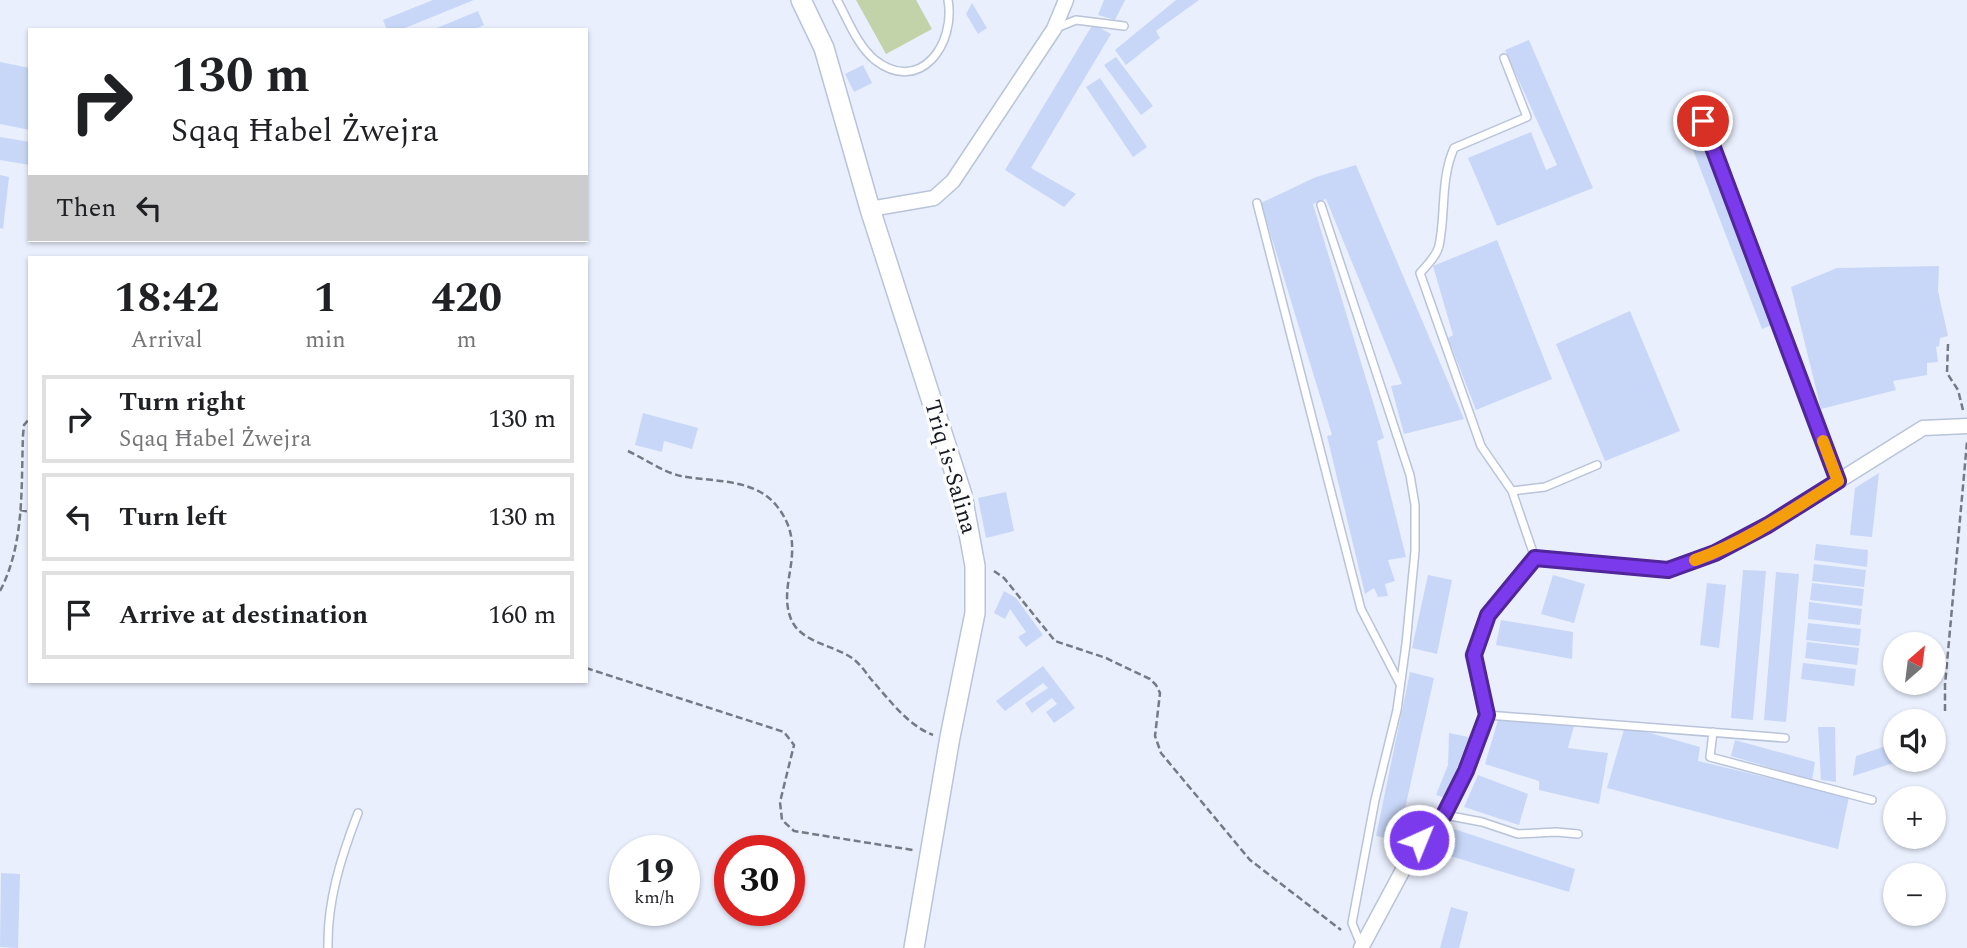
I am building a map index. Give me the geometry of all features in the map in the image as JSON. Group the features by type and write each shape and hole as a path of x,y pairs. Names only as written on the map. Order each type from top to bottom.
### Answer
{"main road":[{"name":"Triq is-Salina","path":"801,0 824,48 870,209 962,495 975,566 975,613 950,737 914,948"}],"street":[{"path":"870,209 934,198 953,181 1054,29 1066,0"},
{"path":"1361,946 1419,840 1444,815 1466,771 1487,715 1474,655 1488,615 1535,558 1668,570 1715,553 1768,525 1923,428 1965,419"}],"lane":[{"path":"837,0 867,52 882,65 907,72 922,68 937,54 947,29 948,0"},
{"path":"1054,29 1076,20 1124,26"},
{"path":"1504,58 1527,117 1454,148 1446,166 1438,247 1420,273 1481,446 1512,491 1535,558"},
{"path":"1703,121 1838,481"},
{"path":"1258,203 1361,609 1401,685"},
{"path":"1321,205 1410,475 1415,505 1415,551 1401,685 1375,800 1352,923 1361,946"},
{"path":"1512,491 1545,487 1597,465"},
{"path":"1487,715 1786,738"},
{"path":"1713,732 1710,757 1872,800"},
{"path":"328,948 336,879 358,813"},
{"path":"1444,815 1482,822 1518,834 1578,834"}],"path":[{"path":"1948,344 1947,373 1958,390 1965,419"},
{"path":"0,591 15,558 23,435 24,425 28,420"},
{"path":"1945,709 1967,437"},
{"path":"628,451 678,475 740,484 775,503 784,516 794,549 788,608 791,620 802,635 855,660 903,716 930,734 950,737"},
{"path":"20,510 28,512"},
{"path":"975,566 989,568 1004,578 1055,641 1106,658 1156,685 1160,693 1156,736 1161,753 1250,859 1361,946"},
{"path":"588,669 783,732 794,745 780,802 782,820 794,831 930,853"}],"green space":[{"path":"856,0 916,0 932,29 886,54"}],"building":[{"path":"433,0 474,0 405,28 386,28 383,20"},
{"path":"1104,0 1125,0 1115,20 1098,15"},
{"path":"1176,0 1199,0 1156,31 1160,38 1126,65 1115,50"},
{"path":"972,3 987,28 978,34 966,14"},
{"path":"478,11 484,25 477,28 437,28"},
{"path":"1093,24 1111,34 1031,168 1076,194 1064,207 1005,170"},
{"path":"1529,40 1593,188 1497,226 1468,158 1531,132 1546,170 1557,165 1505,50"},
{"path":"1116,57 1153,106 1141,115 1104,65"},
{"path":"0,62 28,68 28,130 0,124"},
{"path":"863,65 872,83 854,92 845,74"},
{"path":"1100,78 1147,147 1133,157 1086,87"},
{"path":"1701,125 1713,155 1709,156 1772,325 1762,329 1685,129"},
{"path":"0,137 28,142 28,165 0,160"},
{"path":"1356,165 1464,419 1404,434 1391,386 1402,384 1326,199 1313,204 1384,438 1377,441 1406,557 1388,560 1395,581 1385,584 1388,596 1378,597 1374,588 1365,594 1327,436 1332,435 1261,203 1316,177"},
{"path":"0,175 9,177 3,229 0,228"},
{"path":"1497,240 1552,379 1476,410 1448,338 1453,335 1433,266"},
{"path":"1939,266 1938,291 1948,336 1940,338 1939,346 1936,347 1938,362 1927,363 1927,375 1893,381 1896,390 1821,409 1791,287 1837,268"},
{"path":"1630,311 1680,431 1605,461 1556,344"},
{"path":"643,413 698,428 692,449 664,441 662,452 635,445"},
{"path":"1879,473 1872,537 1850,535 1855,488"},
{"path":"1006,492 1014,531 986,538 978,498"},
{"path":"1816,544 1868,550 1867,567 1814,560"},
{"path":"1814,564 1866,570 1864,587 1812,581"},
{"path":"1743,570 1766,571 1753,720 1731,718"},
{"path":"1776,572 1799,574 1786,722 1764,720"},
{"path":"1428,575 1452,580 1437,654 1412,648"},
{"path":"1553,575 1585,584 1574,623 1541,614"},
{"path":"1707,583 1726,585 1719,648 1700,645"},
{"path":"1812,583 1864,589 1862,606 1810,600"},
{"path":"1004,591 1016,598 1043,635 1026,647 1018,637 1026,632 1010,609 1005,619 994,613"},
{"path":"1809,602 1862,609 1860,625 1808,619"},
{"path":"1501,620 1573,632 1572,659 1496,645"},
{"path":"1808,623 1861,629 1859,646 1806,640"},
{"path":"1807,642 1859,648 1857,665 1805,658"},
{"path":"1803,663 1856,669 1854,686 1801,679"},
{"path":"1043,666 1075,708 1054,723 1046,712 1057,704 1052,698 1032,713 1025,703 1048,688 1043,683 1005,711 996,701"},
{"path":"1410,672 1434,678 1398,840 1376,836"},
{"path":"1498,720 1574,726 1568,748 1608,753 1599,804 1539,790 1539,781 1485,764"},
{"path":"1625,726 1700,747 1698,761 1849,797 1838,849 1607,788"},
{"path":"1818,727 1835,727 1836,782 1821,780"},
{"path":"1449,733 1469,737 1446,798 1436,795 1448,765"},
{"path":"1735,740 1815,762 1812,780 1731,756"},
{"path":"1883,747 1883,766 1853,776 1856,756"},
{"path":"1478,775 1528,794 1519,825 1464,807"},
{"path":"1454,829 1575,869 1569,892 1447,855"},
{"path":"1,873 20,874 18,948 0,947"},
{"path":"1451,907 1468,912 1459,948 1440,948"}],"slow traffic":[{"path":"1695,560 1715,553 1768,525 1838,481 1823,441"}],"route":[{"path":"1419,840 1444,815 1466,771 1487,715 1474,655 1488,615 1535,558 1668,570 1715,553 1768,525 1838,481 1703,121"}]}
